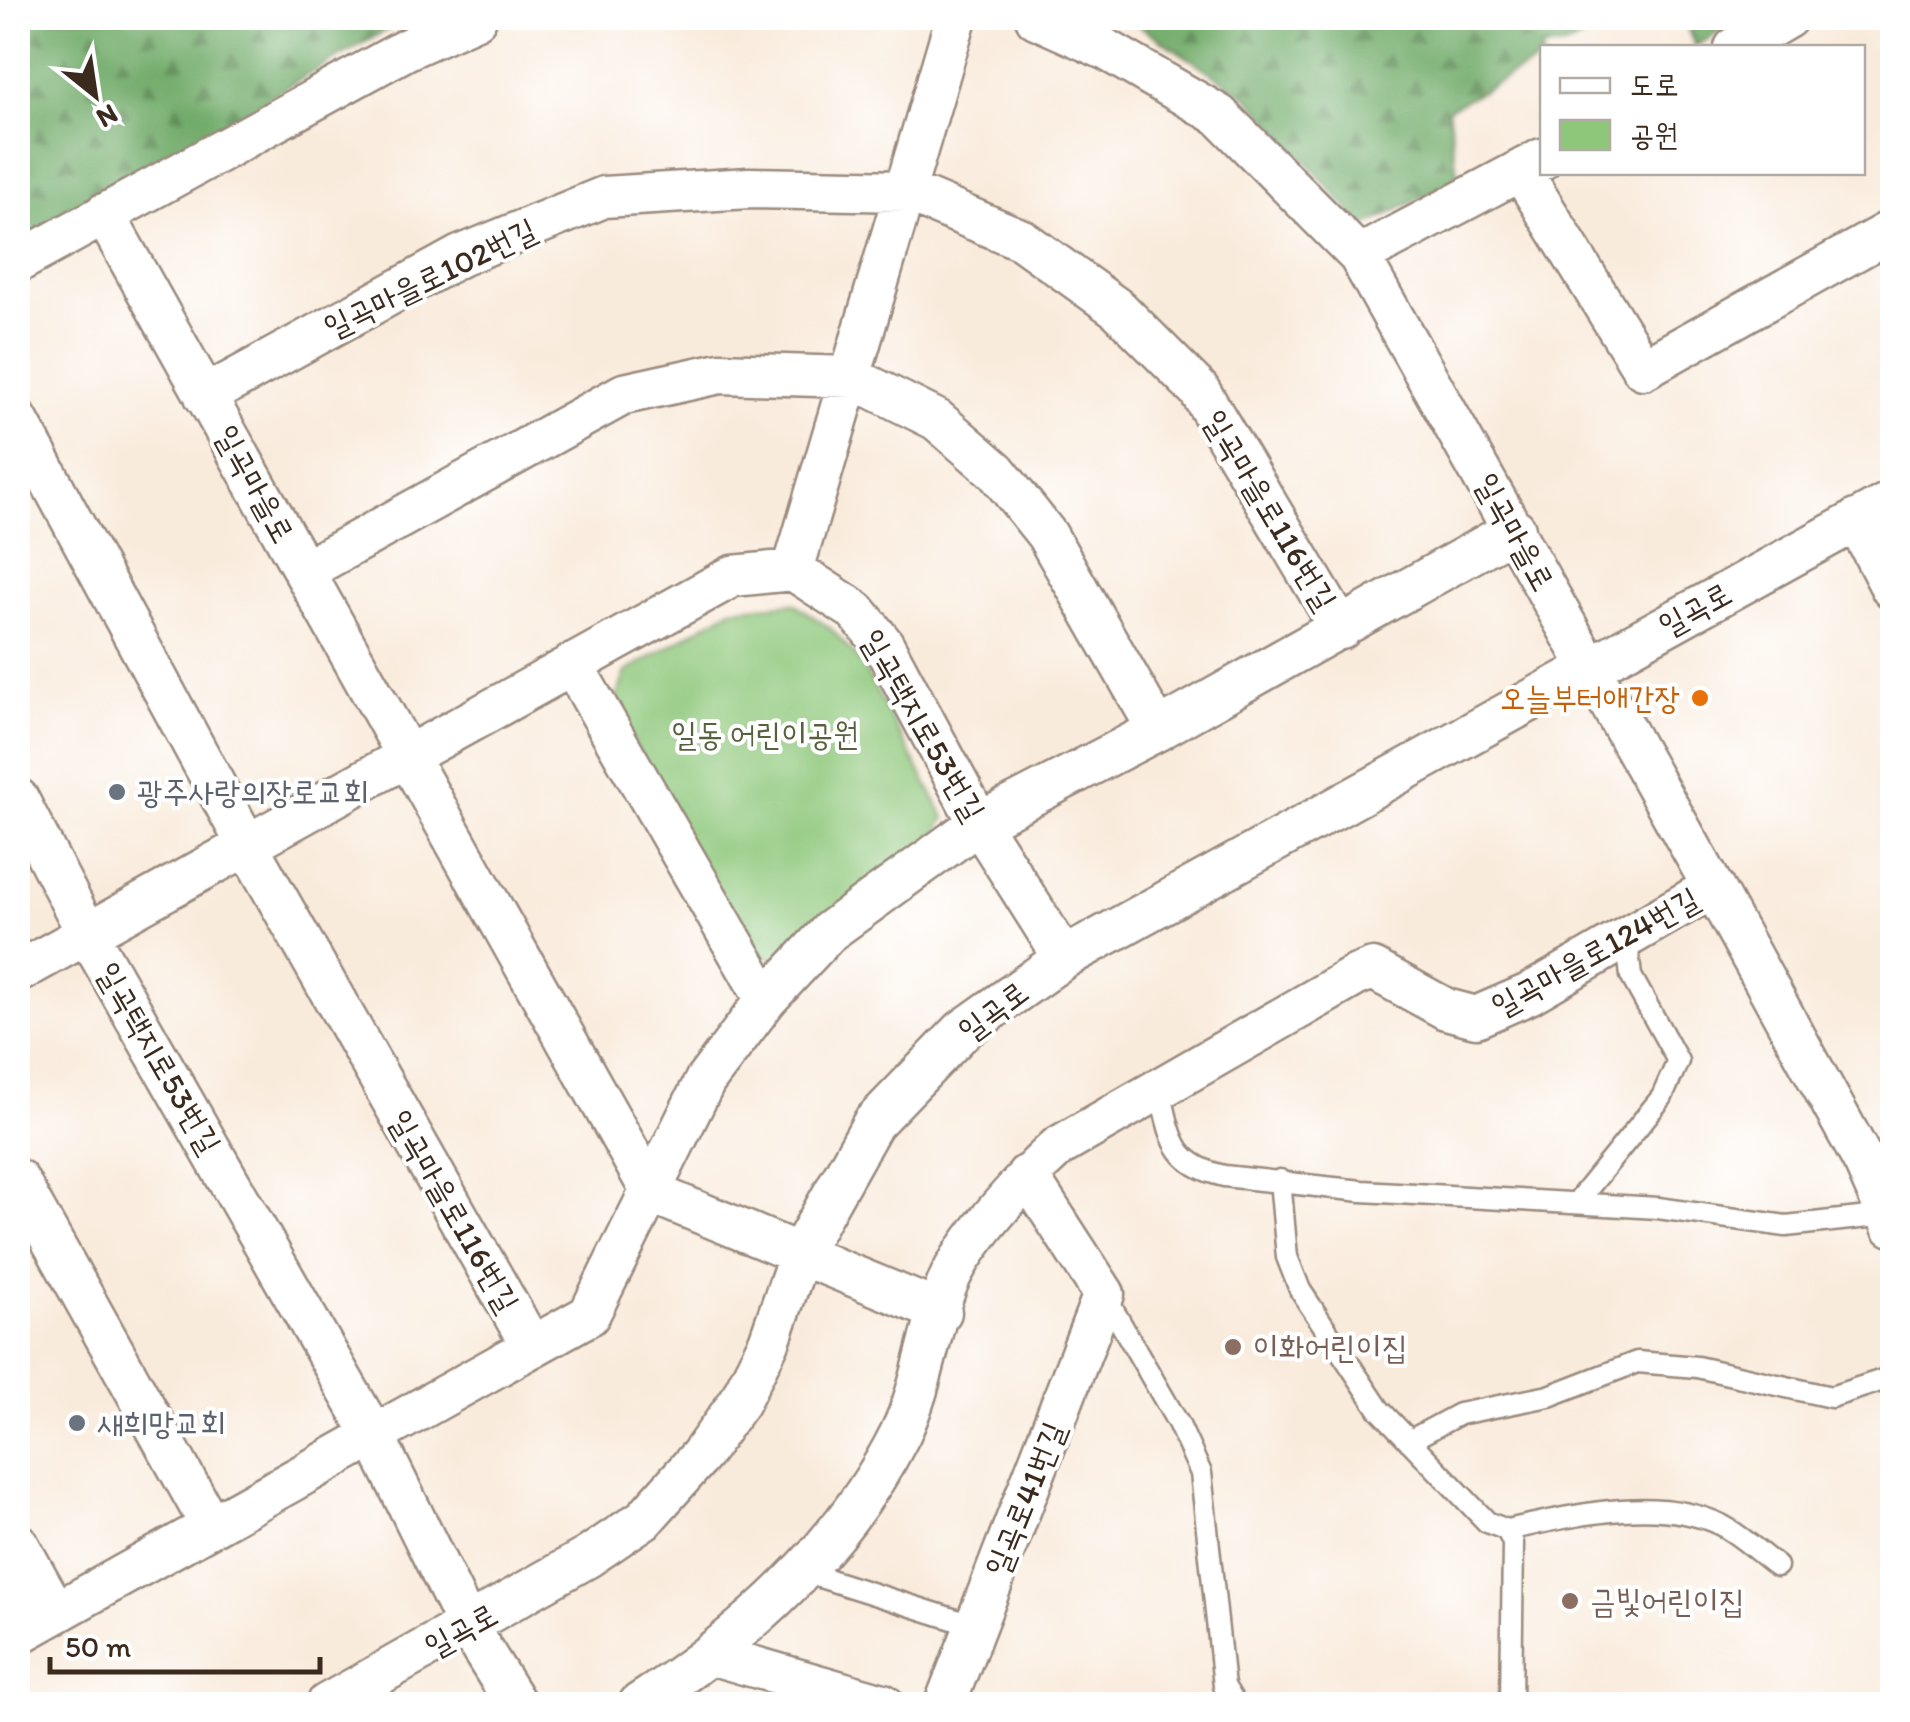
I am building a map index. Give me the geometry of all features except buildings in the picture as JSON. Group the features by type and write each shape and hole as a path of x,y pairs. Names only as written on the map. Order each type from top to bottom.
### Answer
{"street":[{"path":"18,262 408,49 476,18"},
{"path":"793,570 956,18"},
{"name":"일곡마을로","path":"1036,18 1107,50 1219,115 1359,256 1713,887 1879,1163 1890,1220"},
{"path":"1740,45 1787,18"},
{"path":"1359,256 1532,165 1644,368 1892,230"},
{"name":"일곡마을로102번길","path":"206,396 460,256 604,197 749,188 906,191 1022,240 1118,309 1198,390"},
{"name":"일곡마을로","path":"104,214 408,754"},
{"path":"304,571 624,394 720,373 851,378 937,420 996,471 1047,535 1158,730"},
{"name":"일곡마을로116번길","path":"1198,390 1342,629"},
{"path":"18,421 246,843"},
{"name":"일곡로","path":"327,1704 468,1628 644,1519 701,1455 739,1402 770,1342 800,1253 874,1123 963,1030 1064,958 1892,501"},
{"path":"1856,520 1892,589"},
{"name":"일곡마을로116번길","path":"18,1634 588,1315 706,1081 766,1000 830,931 979,823 1342,629 1514,529"},
{"name":"일곡택지로53번길","path":"18,972 733,576 793,570 856,611 883,644 979,823 1064,958"},
{"path":"572,664 766,1000"},
{"path":"408,754 652,1194 940,1312"},
{"path":"18,799 87,933"},
{"name":"일곡마을로116번길","path":"246,843 532,1347"},
{"name":"일곡마을로124번길","path":"639,1704 714,1655 802,1571 856,1508 900,1435 922,1383 949,1280 1027,1175 1058,1147 1331,987 1373,969 1446,1010 1476,1017 1528,994 1713,887"},
{"name":"일곡택지로53번길","path":"87,933 374,1436"},
{"path":"1027,1175 1104,1294"},
{"path":"18,1180 211,1526"},
{"name":"일곡로41번길","path":"945,1704 1104,1294"},
{"path":"374,1436 468,1628 516,1704"},
{"path":"18,1544 56,1612"},
{"path":"714,1655 883,1704"}],"lane":[{"path":"1576,1204 1662,1097 1678,1061 1631,976 1626,935"},
{"path":"1158,1086 1174,1145 1184,1159 1202,1171 1280,1180 1287,1257 1300,1290 1379,1408 1487,1522 1507,1530 1631,1510 1686,1516 1720,1525 1777,1566"},
{"name":"일곡마을로","path":"1280,1180 1362,1191 1658,1208 1786,1226 1890,1220"},
{"path":"1104,1294 1178,1423 1201,1473 1223,1679 1235,1704"},
{"path":"1409,1441 1459,1414 1549,1396 1637,1362 1697,1367 1831,1396 1892,1376"},
{"path":"1507,1530 1513,1544 1511,1704"},
{"path":"802,1571 975,1626"}],"green space":[{"path":"18,18 407,18 18,242"},
{"path":"1128,18 1591,18 1596,31 1568,45 1540,45 1540,60 1448,109 1458,179 1364,227 1249,98"},
{"path":"1683,18 1746,18 1697,45"},
{"name":"일동 어린이공원","path":"794,603 832,630 860,661 945,818 933,839 780,961 749,950 613,706 626,672 732,609"}],"place":[{"name":"오늘부터애간장","path":"1700,698"},
{"name":"광주사랑의장로교회","path":"117,792"},
{"name":"이화어린이집","path":"1233,1347"},
{"name":"새희망교회","path":"77,1423"},
{"name":"금빛어린이집","path":"1570,1601"}]}
